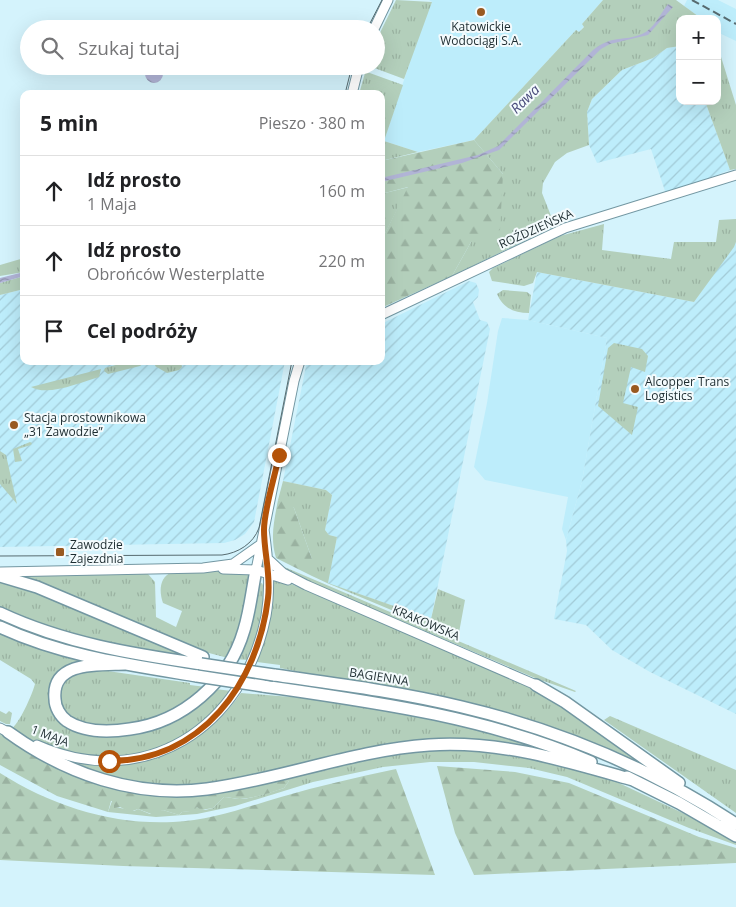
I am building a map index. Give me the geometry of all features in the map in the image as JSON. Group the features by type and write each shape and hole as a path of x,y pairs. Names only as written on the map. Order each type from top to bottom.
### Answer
{"main road":[{"path":"126,664 82,666 66,673 60,679 54,695 55,705 65,720 92,730 125,730 155,724 194,703 222,674 237,648 244,631 256,570"},
{"path":"0,576 37,587 202,660"},
{"path":"0,613 38,629 82,642 202,660"},
{"name":"BAGIENNA","path":"0,627 57,648 126,664 395,706 462,719 526,738 633,780 736,836"},
{"name":"BAGIENNA","path":"202,660 242,675 274,675 423,698 535,727 614,758 699,800 736,824"},
{"path":"536,685 572,707 685,787 699,800"},
{"path":"4,730 28,747 81,773 131,787 157,790 207,789 354,756 431,745 507,748 633,780"}],"street":[{"path":"378,20 388,0"},
{"path":"353,90 357,75"},
{"name":"ROŹDZIEŃSKA","path":"385,313 565,228 736,175"},
{"path":"256,570 299,365"},
{"name":"1 MAJA","path":"4,730 57,754 81,759 114,761 140,757 169,748 205,726 225,707 242,675 254,659 264,624 269,574 264,529"},
{"path":"0,572 203,568 234,564 260,545"},
{"name":"KRAKOWSKA","path":"268,559 283,573 306,585 536,685"},
{"name":"KRAKOWSKA","path":"203,568 256,570 306,585"}],"shaded area":[{"path":"429,0 603,0 582,24 584,26 579,32 576,30 474,140 418,152 385,141 385,138 421,28 432,2"},
{"path":"687,0 718,0 736,9 736,41 721,34 721,15 696,15 684,6"},
{"path":"676,47 676,105 706,105 730,170 666,194 651,149 597,163 589,145 587,112 592,99 622,70 653,58 667,48"},
{"path":"736,242 736,714 650,672 612,650 586,625 554,619 567,551 566,540 582,481 607,338 528,320 537,272 694,302"},
{"path":"469,281 476,283 479,290 478,297 473,302 480,320 487,322 490,329 431,619 327,583 337,537 329,535 325,530 332,495 326,490 283,481 306,365 385,365 385,322"},
{"path":"20,290 20,365 284,365 254,522 245,534 235,540 224,543 0,547 0,295"},
{"path":"502,318 528,320 607,338 582,481 566,540 562,529 568,497 485,480 474,467 487,403 498,331"}],"green space":[{"path":"396,0 432,2 404,79 385,72 385,23"},
{"path":"603,0 676,0 697,15 676,15 676,47 667,48 653,58 622,70 592,99 587,112 589,145 567,153 555,162 543,183 542,193 555,226 452,276 471,242 503,174 474,140 576,30 579,32 584,27 582,24"},
{"path":"721,57 736,105 736,169 730,170 706,105 721,105"},
{"path":"364,75 375,75 403,85 385,138 385,90 360,90"},
{"path":"474,140 503,174 500,230 471,242 452,276 385,306 385,233 408,187 385,193 385,160"},
{"path":"385,141 418,152 385,160"},
{"path":"409,187 385,233 385,193"},
{"path":"736,219 736,242 734,247 694,302 537,272 533,283 524,286 492,281 489,272 493,268 560,236 604,224 602,250 671,259 674,242 716,242 719,220"},
{"path":"20,259 20,273 0,276 0,265"},
{"path":"20,277 20,290 0,295 0,283"},
{"path":"503,290 527,292 531,295 529,313 514,311 502,303 497,294"},
{"path":"614,343 642,349 648,356 645,372 631,367 623,403 638,407 632,435 598,406 608,348"},
{"path":"116,365 141,365 108,374 104,371 105,368"},
{"path":"182,365 182,367 179,370 167,373 155,366"},
{"path":"101,369 99,377 65,388 38,390 31,387"},
{"path":"30,442 32,443 31,445 18,449 22,461 15,462 13,449"},
{"path":"0,451 6,455 17,504 0,484"},
{"path":"283,481 326,490 332,495 325,530 329,535 337,537 328,583 431,619 438,589 465,600 458,638 327,583 312,576 312,559 294,508 278,500"},
{"path":"278,500 288,503 294,508 312,559 312,576 276,558 273,536"},
{"path":"275,563 576,691 535,678 284,571"},
{"path":"230,571 251,573 244,618 228,658 209,653 208,655 15,574 148,574 155,582 156,617 176,627 182,611 163,603 161,585 165,577 172,572"},
{"path":"275,577 529,686 551,698 658,772 595,746 344,681 280,668 280,665 257,662 269,621 273,578"},
{"path":"0,580 24,586 183,654 183,656 90,638 46,625 0,608"},
{"path":"262,583 264,590 263,610 254,644 248,660 235,659 259,584"},
{"path":"0,632 82,660 56,677 61,722 130,733 215,689 232,691 219,707 187,733 149,751 109,758 69,752 15,734 10,730 21,716 35,684 31,679 0,660"},
{"path":"94,669 206,687 180,707 158,719 116,727 103,727 80,722 70,717 62,710 58,691 70,674"},
{"path":"241,693 328,700 452,721 546,749 475,740 187,786 158,786 115,779 65,760 103,765 123,764 163,754 198,736 228,709"},
{"path":"0,711 6,714 9,711 12,713 10,724 0,721"},
{"path":"610,716 736,770 736,813 604,720"},
{"path":"0,734 19,746 119,789 289,781 284,788 273,792 240,799 224,797 213,808 201,810 197,807 193,811 182,812 179,815 163,810 154,815 138,809 130,812 120,807 114,808 114,801 111,801 108,812 57,796 0,765"},
{"path":"446,749 507,752 604,776 704,823 736,841 736,845 689,828 567,777 529,768 474,762 430,762 383,767 313,782 235,806 197,814 156,817 108,812 112,801 115,801 116,807 134,811 138,809 150,814 163,810 179,815 182,812 190,811 197,807 205,810 213,808 224,797 241,799 273,792 284,788 289,781 279,780 381,755"},
{"path":"437,766 515,772 569,783 699,837 736,848 736,863 474,875 455,833"},
{"path":"396,769 435,875 123,866 0,860 0,773 40,795 83,811 105,817 128,820 173,822 214,816 352,778"}],"water":[{"path":"668,4 673,7 648,35 610,44 601,49 499,150 462,163 385,181 385,177 478,155 498,146 593,50 613,40 642,34 653,25"},
{"path":"145,75 163,75 158,82 154,83 146,78"},
{"path":"20,273 20,277 0,283 0,278"}],"tram line":[{"path":"372,20 382,0"},
{"path":"346,90 350,75"},
{"path":"0,556 222,555 244,547 253,539 259,528 291,365"}],"railway":[{"path":"692,0 736,24"}],"place":[{"name":"Katowickie Wodociągi S.A.","path":"481,12"},
{"name":"Alcopper Trans Logistics","path":"635,389"},
{"name":"Stacja prostownikowa „31 Zawodzie”","path":"14,425"},
{"name":"Zawodzie Zajezdnia","path":"60,552"}],"route":[{"path":"109,761 149,755 169,748 186,739 214,719 244,680 254,659 266,616 269,574 264,529 279,455"}],"water label":[{"name":"Rawa","path":"525,99"}]}
